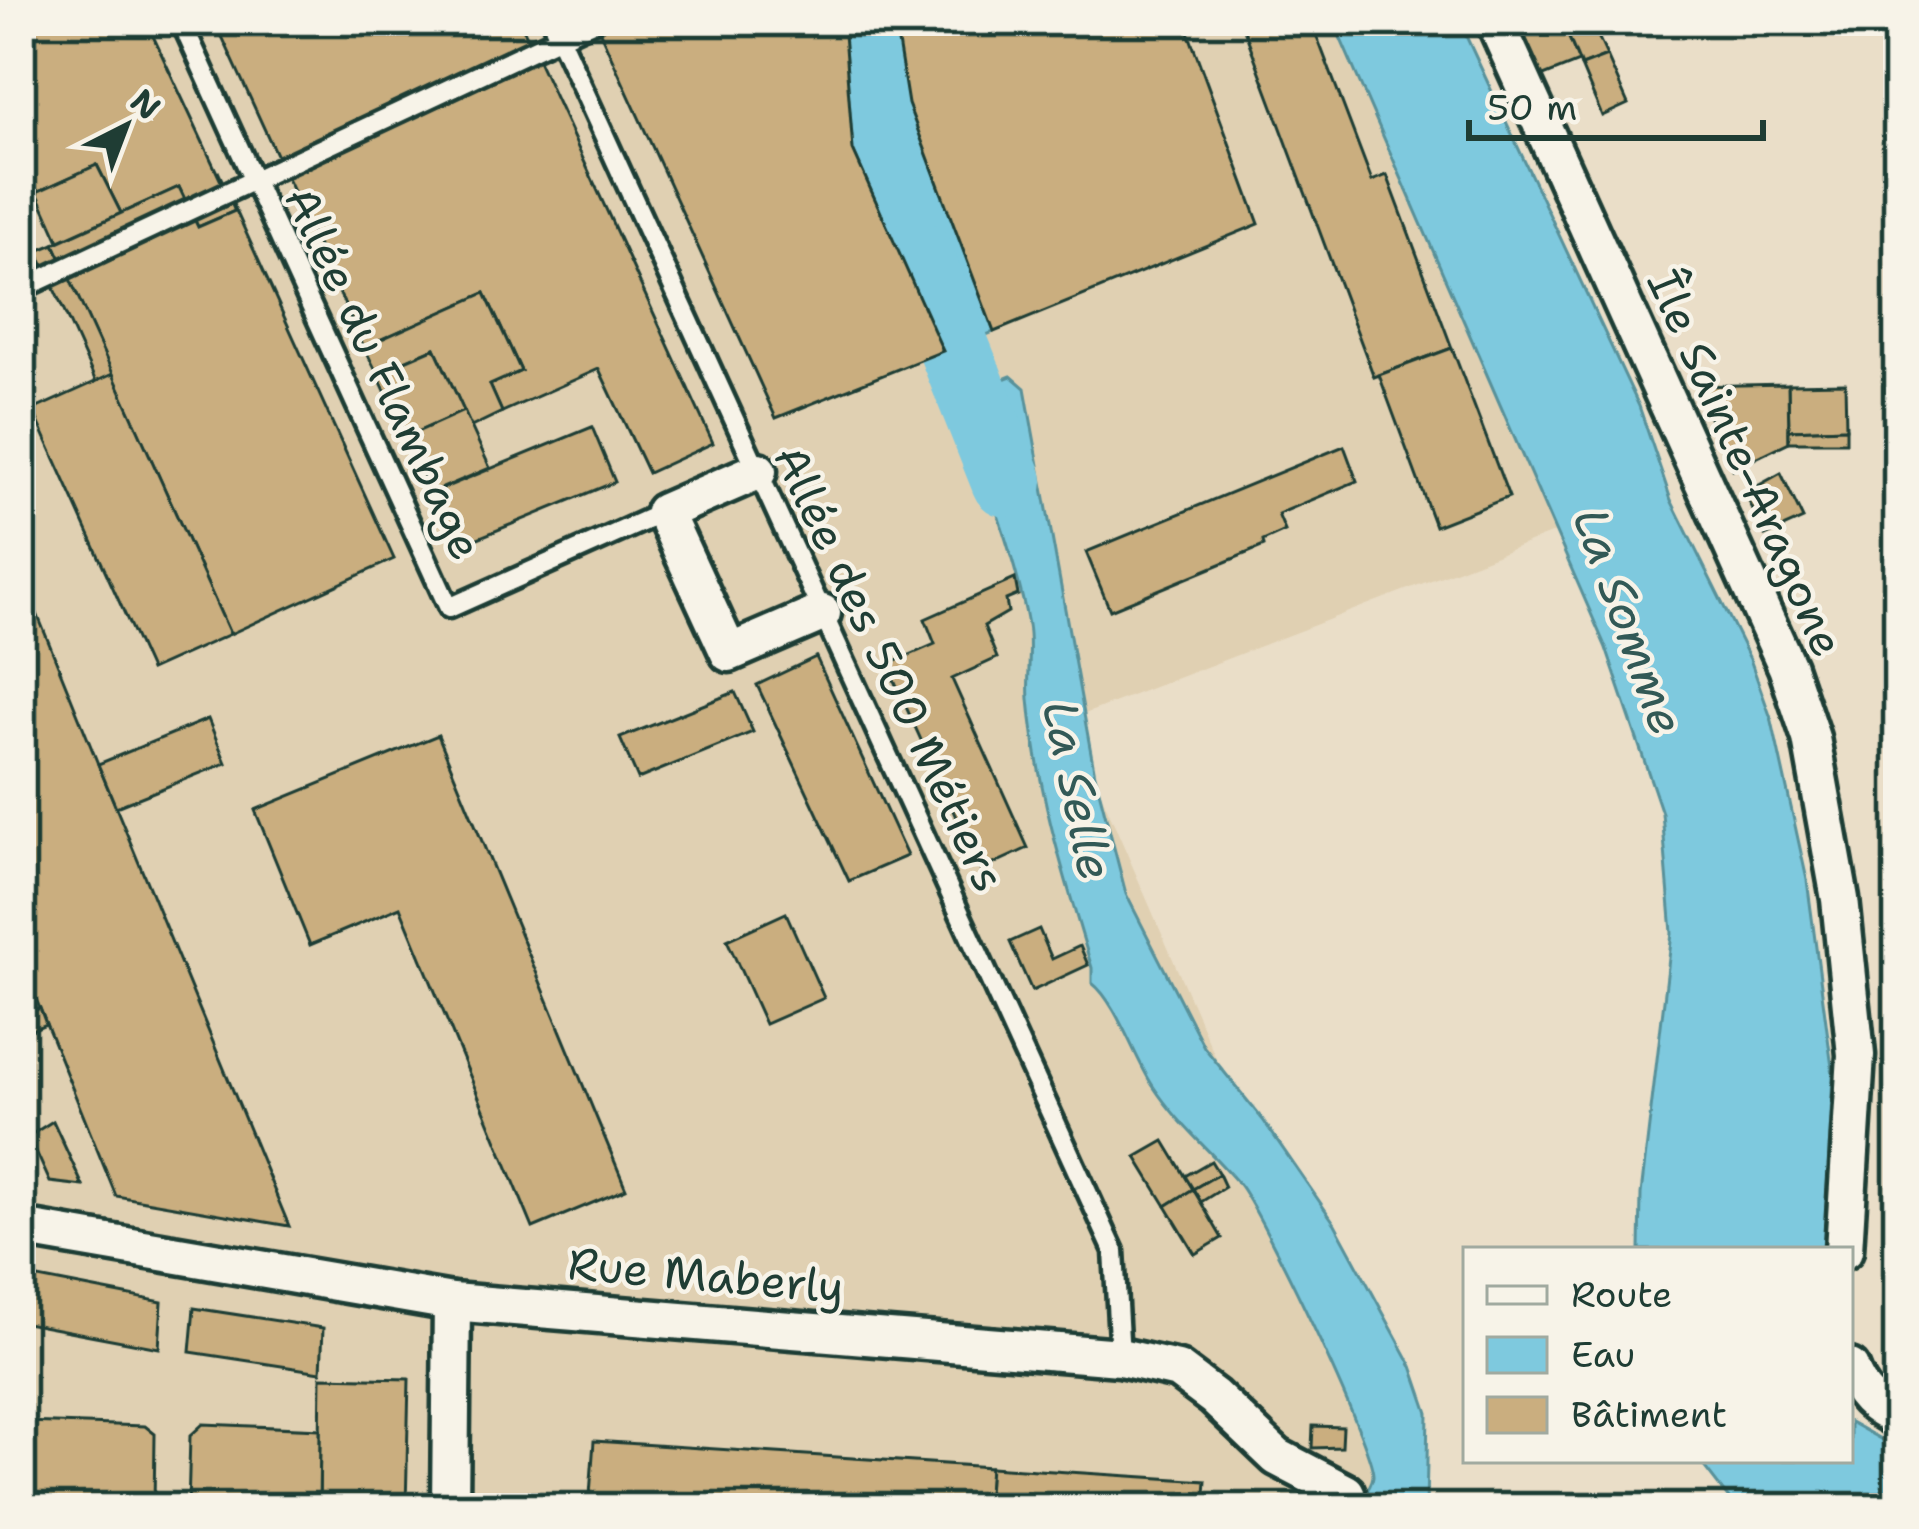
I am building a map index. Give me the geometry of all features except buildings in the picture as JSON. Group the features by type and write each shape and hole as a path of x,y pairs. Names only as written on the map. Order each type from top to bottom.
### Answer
{"street":[{"name":"Île Sainte-Aragone","path":"1495,21 1787,667 1811,738 1840,899 1856,1055 1844,1247"},
{"path":"758,471 664,512 729,653 823,613"},
{"name":"Rue Maberly","path":"21,1228 452,1302 1120,1357 1178,1370 1277,1457 1346,1493"},
{"path":"450,1508 452,1302"},
{"path":"1853,1376 1858,1389 1882,1411 1898,1418"}],"lane":[{"name":"Allée du Flambage","path":"181,21 449,608 664,512"},
{"path":"21,289 555,29 594,21"},
{"name":"Allée des 500 Métiers","path":"555,29 1114,1250 1120,1357"}],"shaded area":[{"path":"21,21 1338,21 1566,528 1069,720 1406,1496 1401,1508 21,1508"}],"water":[{"path":"843,21 895,21 909,105 994,332 943,352 853,150"},
{"name":"La Somme","path":"1333,21 1459,21 1639,406 1671,500 1750,659 1772,721 1807,880 1833,1075 1824,1247 1640,1247 1641,1194 1672,933 1662,813 1606,648"},
{"path":"1011,376 1025,388 1095,775 1126,894 1204,1047 1263,1120 1335,1224 1412,1366 1428,1413 1426,1508 1356,1508 1372,1480 1369,1457 1291,1280 1238,1183 1162,1099 1109,1003 1092,983 1092,968 1038,767 1022,596 966,394"},
{"path":"1853,1424 1898,1449 1898,1508 1736,1508 1701,1463 1853,1463"}],"waterway":[{"name":"La Selle","path":"917,255 1007,481"}]}
